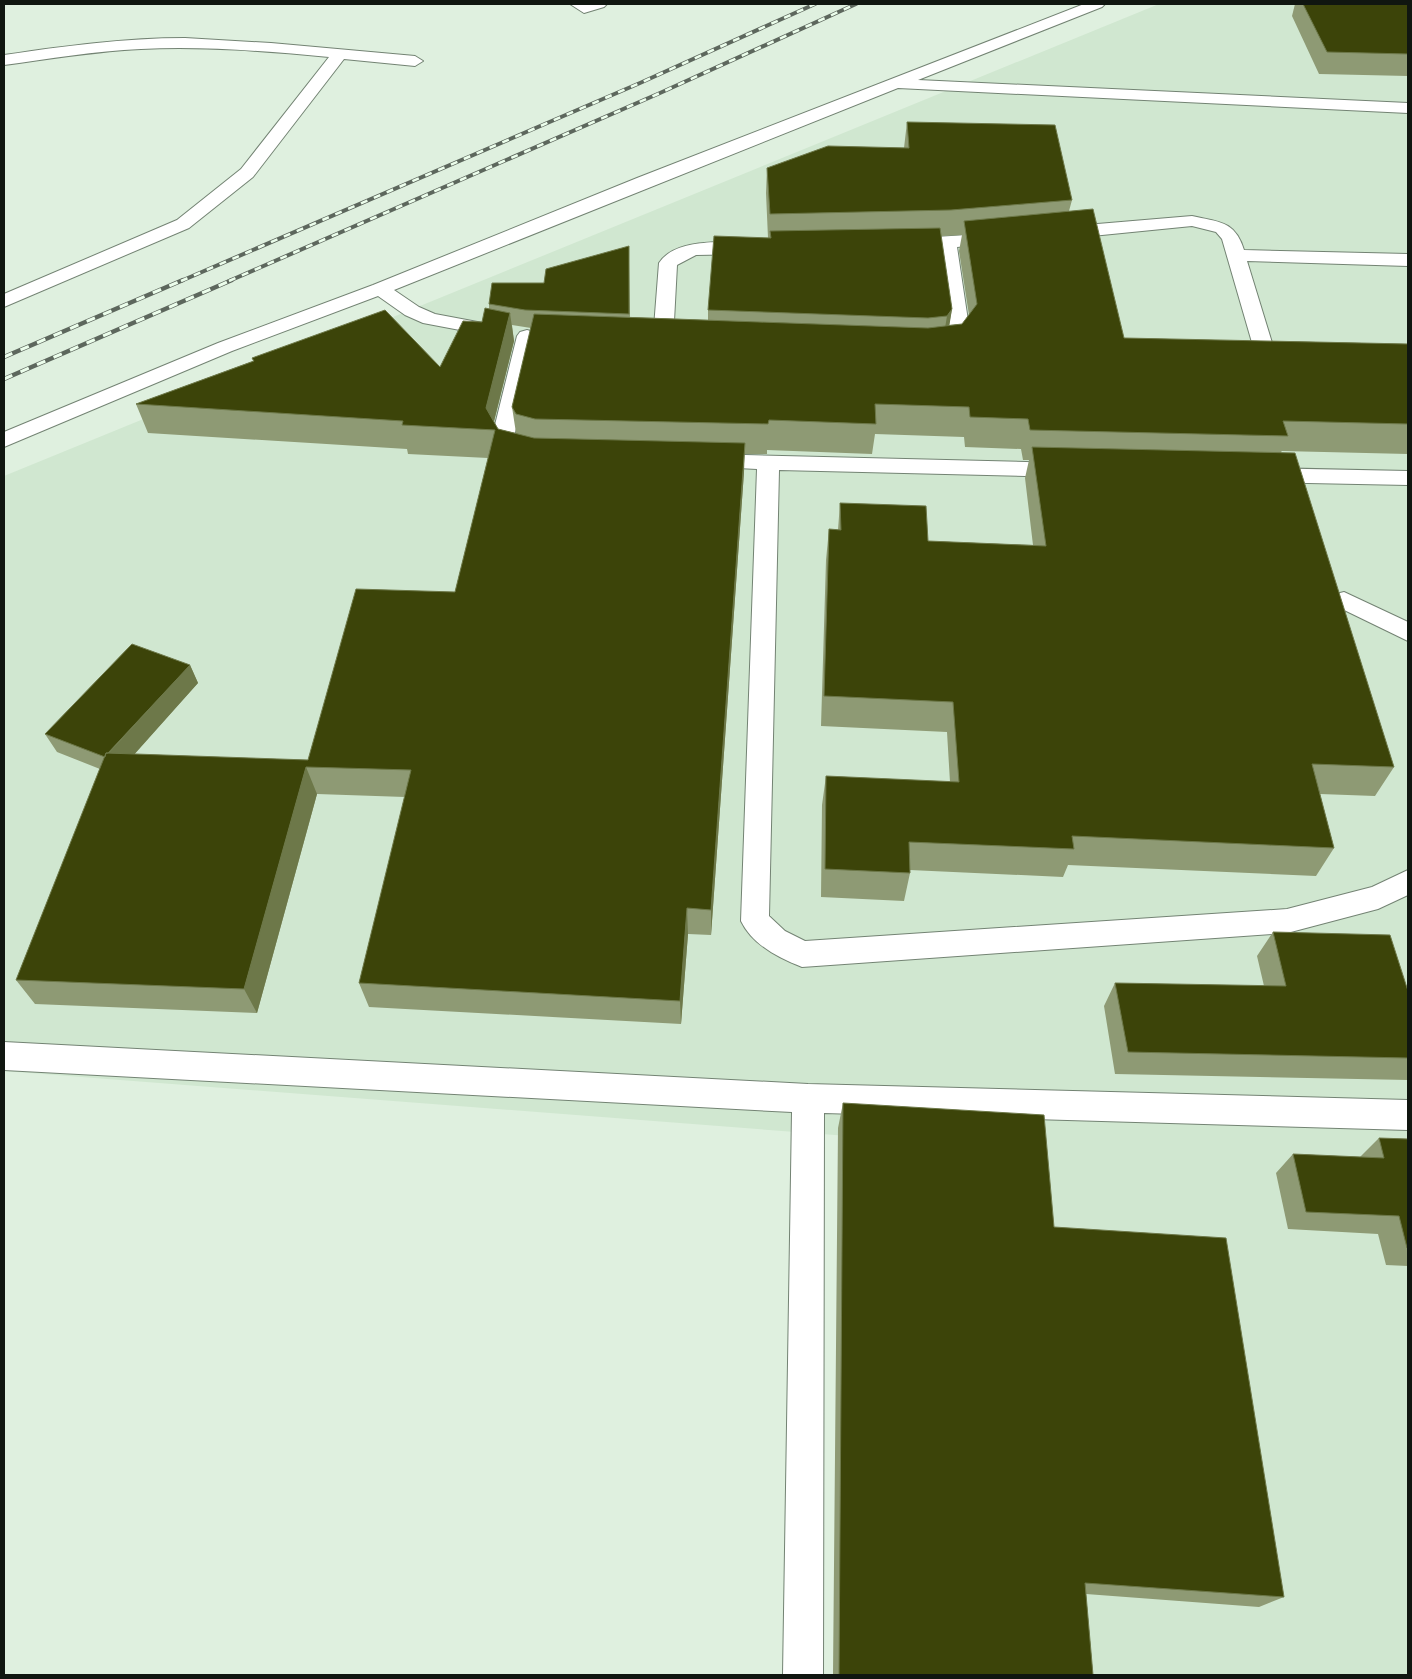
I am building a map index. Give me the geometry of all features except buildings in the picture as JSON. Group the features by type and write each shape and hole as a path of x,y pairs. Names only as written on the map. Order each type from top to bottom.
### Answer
{"street":[{"path":"578,4 584,8 599,4"},
{"path":"4,440 225,347 380,289 634,185 1097,4"},
{"path":"4,60 80,48 183,43 340,53 415,61"},
{"path":"4,301 183,224 247,173 340,53"},
{"path":"894,83 1408,108"},
{"path":"1045,234 1192,221 1222,228 1231,238 1263,346"},
{"path":"889,245 947,244 1016,237"},
{"path":"924,350 950,348 960,334 947,244"},
{"path":"663,340 668,263 677,254 703,249 772,248"},
{"path":"1236,255 1408,260"},
{"path":"380,289 412,312 430,319 536,336 503,438 512,451 548,458"},
{"path":"682,461 1083,470"},
{"path":"768,462 755,921 775,940 802,954 1287,921 1378,896 1408,882"},
{"path":"1241,474 1408,478"},
{"path":"1344,600 1408,632"},
{"path":"4,1056 808,1098 1408,1115"},
{"path":"803,1675 808,1098"}],"shaded area":[{"path":"1159,4 1408,4 1408,1675 841,1675 848,1136 4,1071 4,476"}],"railway":[{"path":"181,281 640,83 815,4"},
{"path":"229,281 660,93 856,4"},
{"path":"4,357 183,280"},
{"path":"4,379 232,280"}]}
